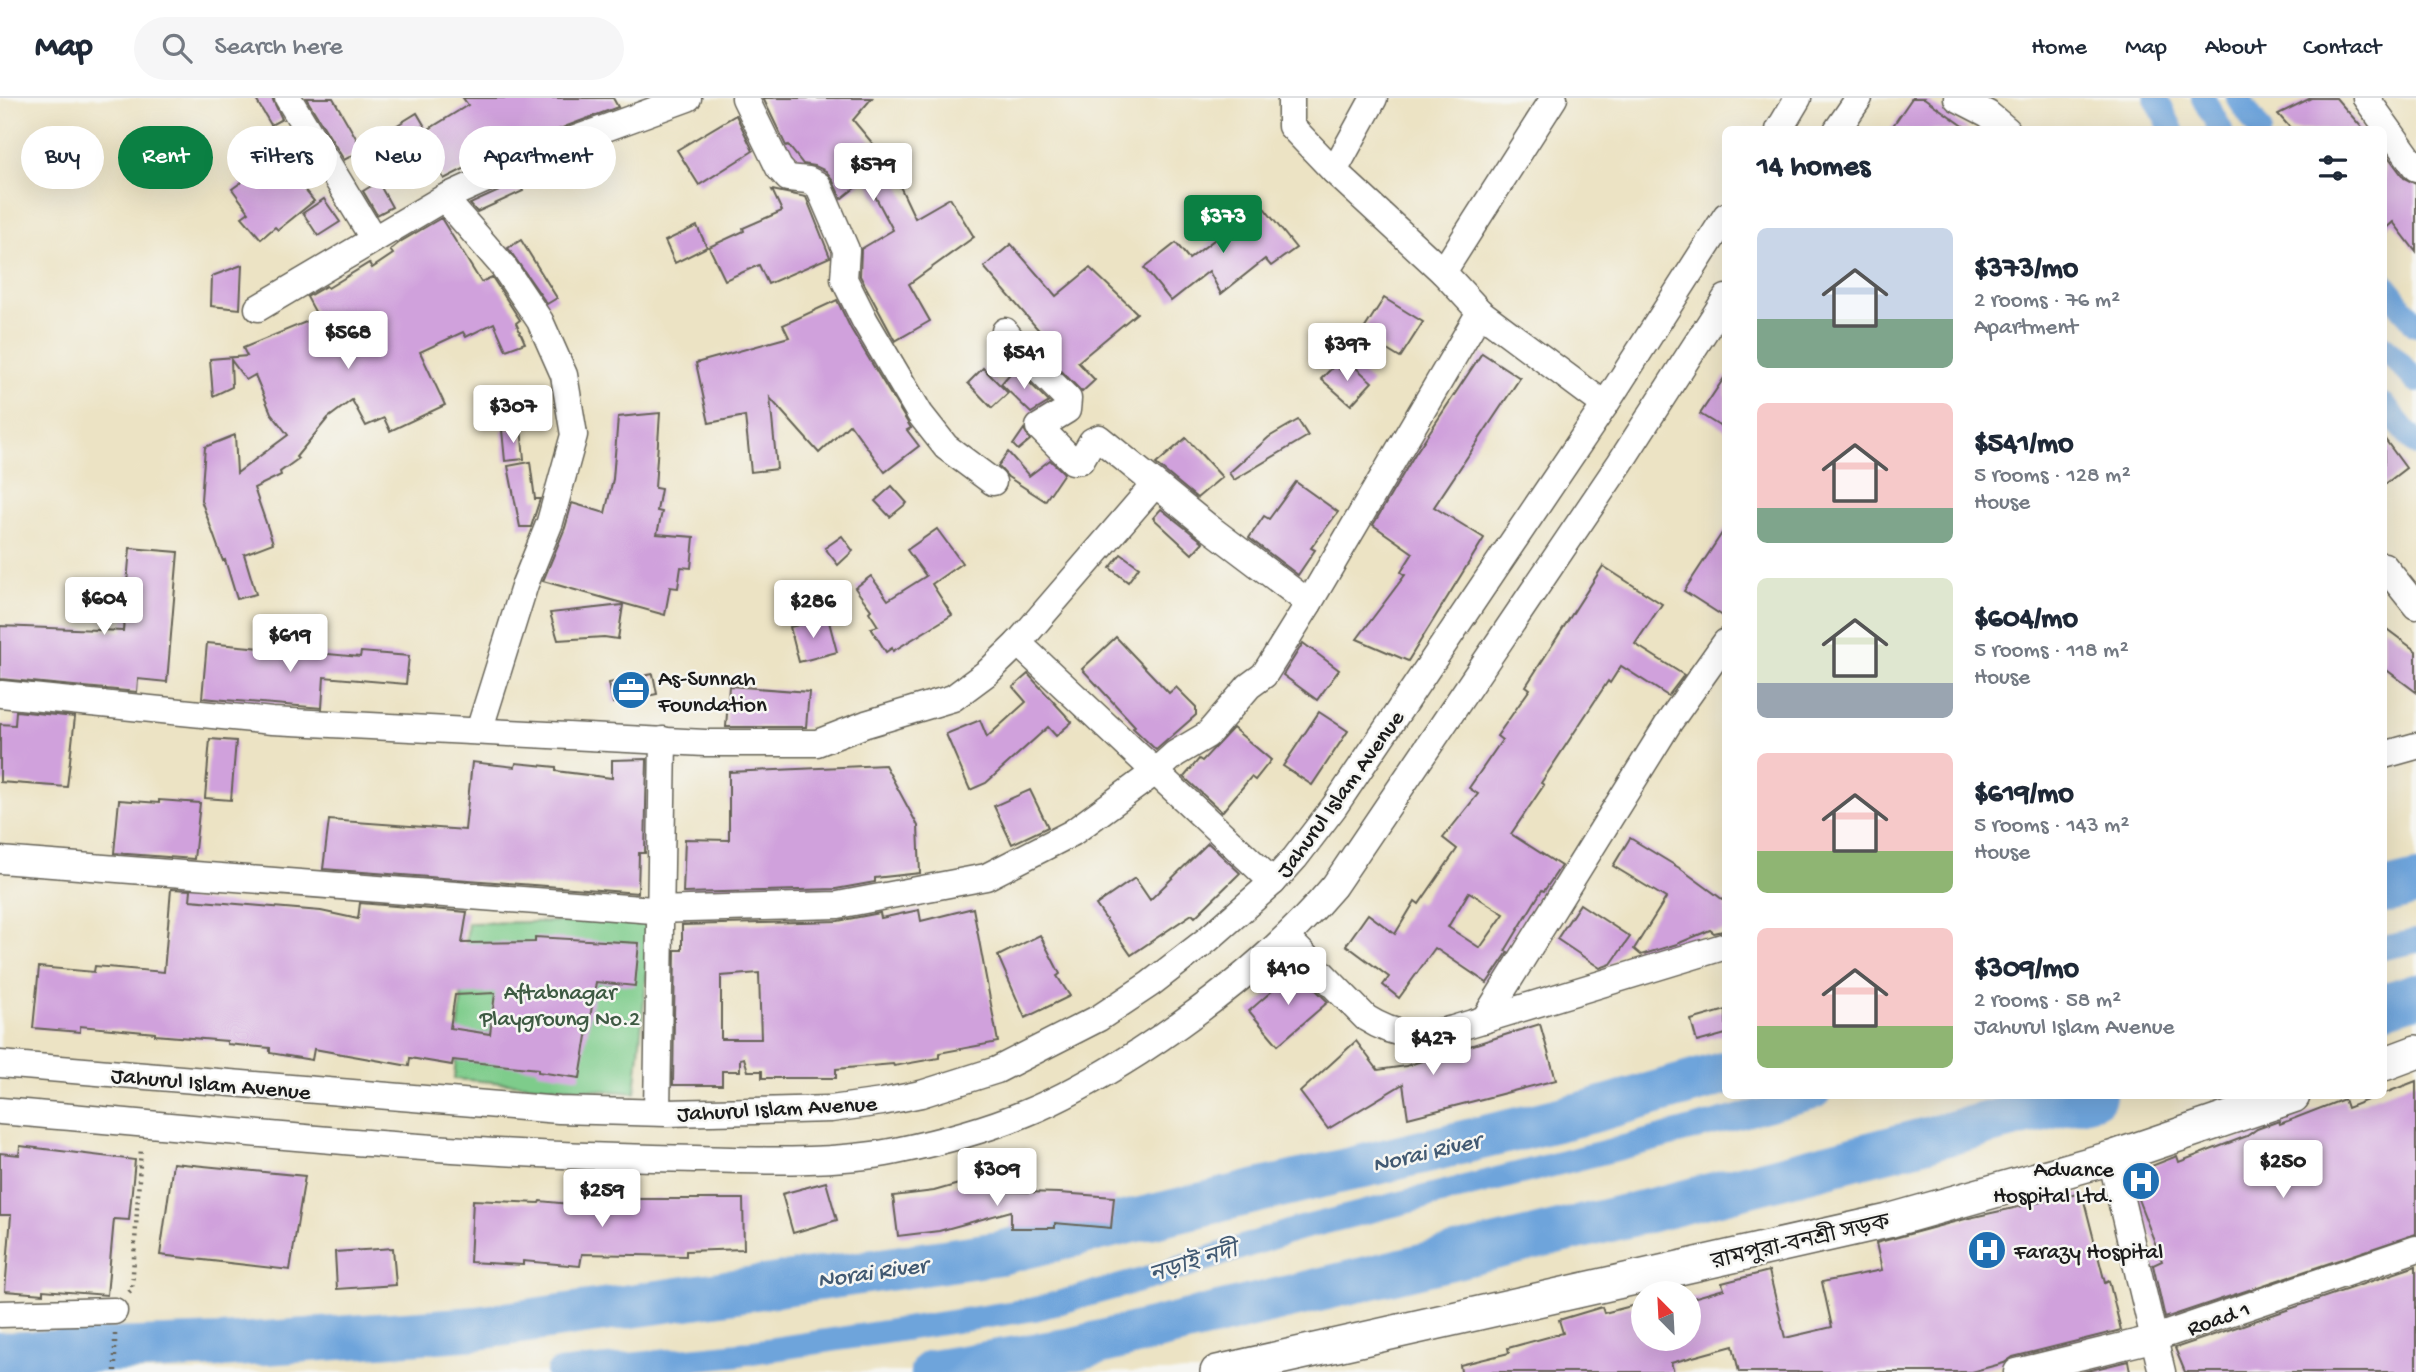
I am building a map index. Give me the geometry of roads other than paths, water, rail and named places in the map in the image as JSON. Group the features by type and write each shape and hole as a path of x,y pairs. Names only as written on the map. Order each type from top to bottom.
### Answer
{"main road":[{"path":"2387,1062 2416,1052"},
{"name":"রামপুরা-বনশ্রী সড়ক","path":"1217,1372 1888,1220 2110,1158 2283,1099"}],"street":[{"path":"288,98 373,238"},
{"path":"258,308 444,198 573,141 688,98"},
{"path":"745,98 779,168 788,178 808,180 818,185 846,250 844,279 865,321 920,414 946,447 993,482"},
{"path":"1291,98 1291,125 1334,172 1443,272 1480,312 1605,405"},
{"path":"1334,172 1374,98"},
{"path":"1443,272 1554,98"},
{"path":"1781,126 1798,98"},
{"path":"1840,126 1859,98"},
{"path":"1957,98 1988,114 2002,126"},
{"path":"2366,98 2386,126"},
{"path":"2387,127 2416,168"},
{"path":"444,198 503,267 540,321 565,375 574,435 550,522 525,583 479,731"},
{"name":"Jahurul Islam Avenue","path":"0,1064 559,1110 657,1112 831,1109 921,1094 997,1070 1099,1018 1150,984 1207,940 1273,882 1295,858 1334,807 1605,405 1722,222"},
{"name":"Jahurul Islam Avenue","path":"0,1111 438,1150 757,1160 845,1158 892,1152 989,1127 1028,1113 1081,1086 1175,1028 1287,939 1334,886 1620,463 1722,304"},
{"path":"0,860 498,900 660,910 838,905 986,877 1072,833 1155,772 1175,754 1206,735 1249,686 1264,675 1480,312"},
{"path":"1005,331 1068,399 1067,410 1039,427 1073,461 1079,462 1092,441 1099,438 1309,603"},
{"path":"1,694 272,721 705,743 817,743 866,724 953,698 988,672 1018,643 1155,484"},
{"path":"2387,570 2416,606"},
{"path":"1018,643 1273,882"},
{"path":"1484,1020 1670,721 1722,648"},
{"path":"657,1112 663,740"},
{"path":"2387,754 2416,746"},
{"path":"1287,939 1366,1018 1382,1028 1410,1035 1430,1035 1484,1020 1722,946"},
{"path":"2110,1158 2162,1372"},
{"name":"Road 1","path":"2017,1372 2152,1339 2416,1250"},
{"path":"0,1314 114,1311"}],"waterway":[{"path":"2156,98 2170,126"},
{"path":"2203,98 2219,126"},
{"path":"2238,98 2257,126"},
{"path":"2387,288 2416,325"},
{"path":"2387,350 2416,381"},
{"path":"2387,409 2416,444"},
{"name":"Norai River","path":"2387,891 2416,884"},
{"name":"নড়াই নদী","path":"2387,947 2416,941"},
{"name":"Norai River","path":"2387,1004 2416,995"},
{"name":"Norai River","path":"0,1354 222,1346 478,1328 999,1253 1589,1112 1722,1074"},
{"name":"নড়াই নদী","path":"558,1372 740,1354 1035,1309 1146,1279 1294,1230 1807,1099"},
{"name":"Norai River","path":"932,1372 1073,1349 1668,1206 2082,1099"}],"place":[{"name":"As-Sunnah Foundation","path":"631,690"},
{"name":"Advance Hospital Ltd.","path":"2141,1181"},
{"name":"Farazy Hospital","path":"1987,1250"}],"park label":[{"name":"Aftabnagar Playgroung No.2","path":"560,1004"}]}
